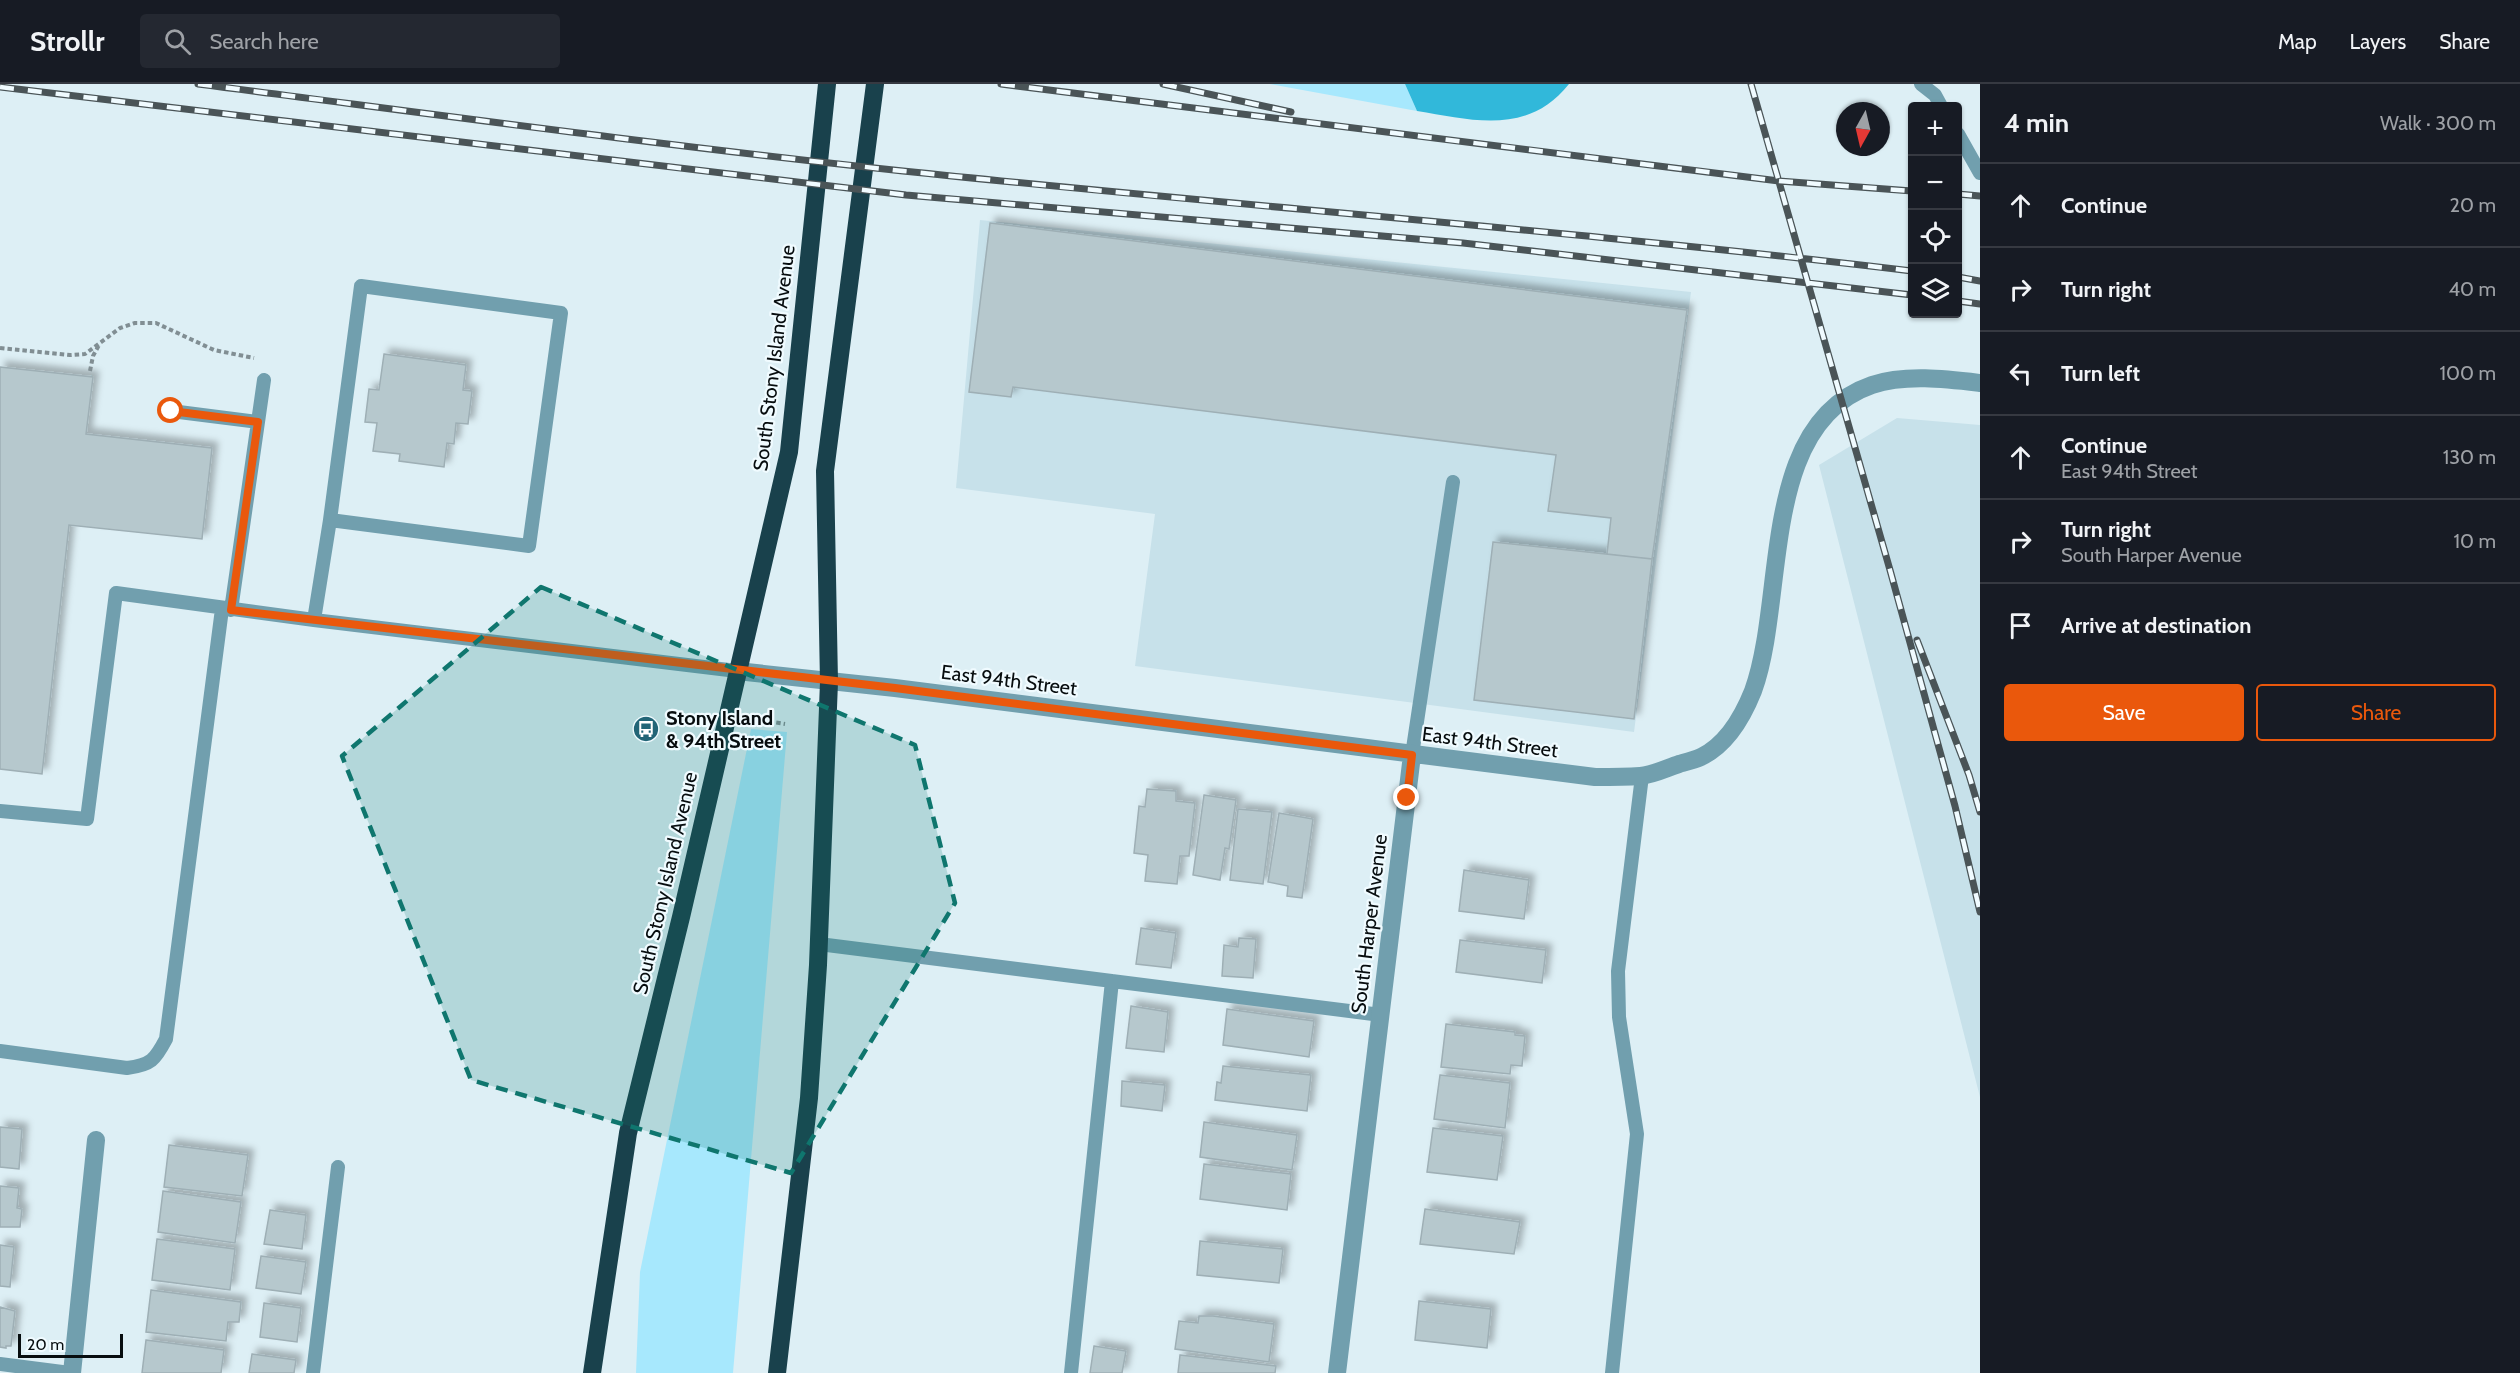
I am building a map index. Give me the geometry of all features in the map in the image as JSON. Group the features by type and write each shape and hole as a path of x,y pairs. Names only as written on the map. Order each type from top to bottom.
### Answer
{"highway":[{"name":"South Stony Island Avenue","path":"592,1373 628,1133 681,917 789,452 827,84"},
{"path":"777,1373 809,1098 819,944 829,682 825,471 875,84"}],"street":[{"name":"East 94th Street","path":"737,671 895,688 1595,777 1642,776 1701,757 1726,738 1747,708 1761,668 1782,528 1794,471 1807,439 1824,416 1842,399 1873,385 1906,379 1980,383"},
{"name":"South Harper Avenue","path":"1337,1373 1412,755"},
{"path":"71,1373 96,1140"}],"lane":[{"path":"1921,84 1935,95 1939,102"},
{"path":"1962,141 1980,173"},
{"path":"314,620 362,286 561,313 530,546 330,520"},
{"path":"0,1051 127,1068 145,1066 157,1057 166,1039 227,609 264,380"},
{"path":"171,411 258,422"},
{"name":"South Harper Avenue","path":"1412,755 1452,482"},
{"path":"0,811 87,819 116,593 314,620 737,671"},
{"path":"1612,1373 1637,1134 1619,1017 1618,971 1642,776"},
{"path":"819,944 1381,1014"},
{"path":"1071,1373 1112,981"},
{"path":"313,1373 338,1167"},
{"path":"0,1364 71,1373"}],"path":[{"path":"0,348 85,354 120,328 135,323 156,323 214,350 256,358"},
{"path":"90,371 93,356 101,342"},
{"path":"750,718 785,724"}],"highlighted area":[{"path":"541,587 915,745 955,903 791,1173 471,1080 342,756"}],"shaded area":[{"path":"1270,84 1405,84 1417,111 1286,87"},
{"path":"1405,84 1569,84 1553,100 1536,111 1517,118 1478,120 1417,111"},
{"path":"980,220 1691,292 1634,732 1135,666 1155,514 956,488"},
{"path":"1897,418 1980,425 1980,1097 1819,465"},
{"path":"751,729 787,732 733,1373 636,1373 640,1272"}],"building":[{"path":"990,223 1687,310 1652,559 1607,554 1611,518 1548,511 1556,455 1013,387 1011,397 969,392"},
{"path":"384,354 466,365 463,390 472,391 468,424 456,423 454,444 447,443 444,467 399,461 400,454 373,451 377,423 365,422 369,389 379,390"},
{"path":"0,367 93,377 86,434 212,448 202,539 69,525 42,774 0,769"},
{"path":"1493,542 1652,559 1634,719 1474,700"},
{"path":"1147,789 1176,791 1176,801 1195,803 1189,856 1180,856 1177,884 1145,881 1148,855 1134,853 1139,806 1145,807"},
{"path":"1204,795 1236,800 1229,849 1225,848 1220,880 1193,875"},
{"path":"1238,809 1272,812 1263,884 1230,880"},
{"path":"1279,813 1313,819 1302,898 1287,896 1288,886 1268,882"},
{"path":"1464,870 1529,880 1524,919 1459,911"},
{"path":"1141,928 1176,933 1171,968 1136,964"},
{"path":"1239,938 1256,939 1253,978 1222,976 1224,945 1238,947"},
{"path":"1460,940 1546,950 1542,983 1456,972"},
{"path":"1131,1006 1168,1012 1164,1052 1126,1048"},
{"path":"1227,1009 1314,1021 1309,1057 1223,1045"},
{"path":"1446,1024 1515,1032 1515,1035 1525,1036 1522,1066 1511,1065 1510,1074 1441,1067"},
{"path":"1223,1066 1311,1075 1307,1111 1215,1100 1217,1082 1221,1083"},
{"path":"1440,1075 1510,1083 1505,1128 1434,1119"},
{"path":"1122,1081 1165,1085 1162,1111 1121,1106"},
{"path":"1204,1122 1297,1135 1292,1170 1200,1157"},
{"path":"0,1127 22,1129 19,1169 0,1167"},
{"path":"1433,1128 1503,1136 1497,1180 1427,1172"},
{"path":"169,1145 248,1155 242,1196 164,1187"},
{"path":"1204,1164 1291,1174 1287,1210 1200,1199"},
{"path":"0,1186 19,1188 17,1208 22,1209 20,1227 0,1227"},
{"path":"163,1191 241,1202 235,1243 158,1232"},
{"path":"1425,1209 1520,1222 1514,1254 1420,1244"},
{"path":"270,1210 306,1215 302,1249 264,1244"},
{"path":"157,1239 235,1249 230,1290 152,1280"},
{"path":"1200,1241 1283,1249 1279,1283 1197,1275"},
{"path":"0,1245 14,1247 10,1287 0,1286"},
{"path":"261,1256 306,1262 301,1294 256,1288"},
{"path":"151,1290 241,1302 239,1322 228,1322 226,1341 146,1332"},
{"path":"1419,1301 1491,1309 1487,1348 1415,1340"},
{"path":"264,1303 301,1308 297,1342 260,1337"},
{"path":"0,1307 15,1311 11,1346 6,1346 6,1348 0,1347"},
{"path":"1199,1316 1274,1324 1269,1362 1175,1349 1179,1321 1198,1323"},
{"path":"146,1340 224,1350 221,1373 142,1373"},
{"path":"1094,1346 1126,1351 1122,1373 1090,1373"},
{"path":"252,1354 296,1360 294,1373 249,1373"},
{"path":"1180,1355 1276,1366 1275,1373 1178,1373"}],"railway":[{"path":"198,84 903,171 1660,243 1908,271"},
{"path":"1001,84 1779,181 1908,191"},
{"path":"1163,84 1291,112"},
{"path":"1751,84 1890,570 1955,806 1980,912"},
{"path":"0,87 906,195 1463,243 1908,295"},
{"path":"1962,194 1980,196"},
{"path":"1962,278 1980,281"},
{"path":"1962,302 1980,304"},
{"path":"1917,640 1969,775 1980,812"}],"place":[{"name":"Stony Island & 94th Street","path":"646,729"}],"route":[{"path":"171,411 258,422 231,610 895,688 1412,755 1407,798"}]}
